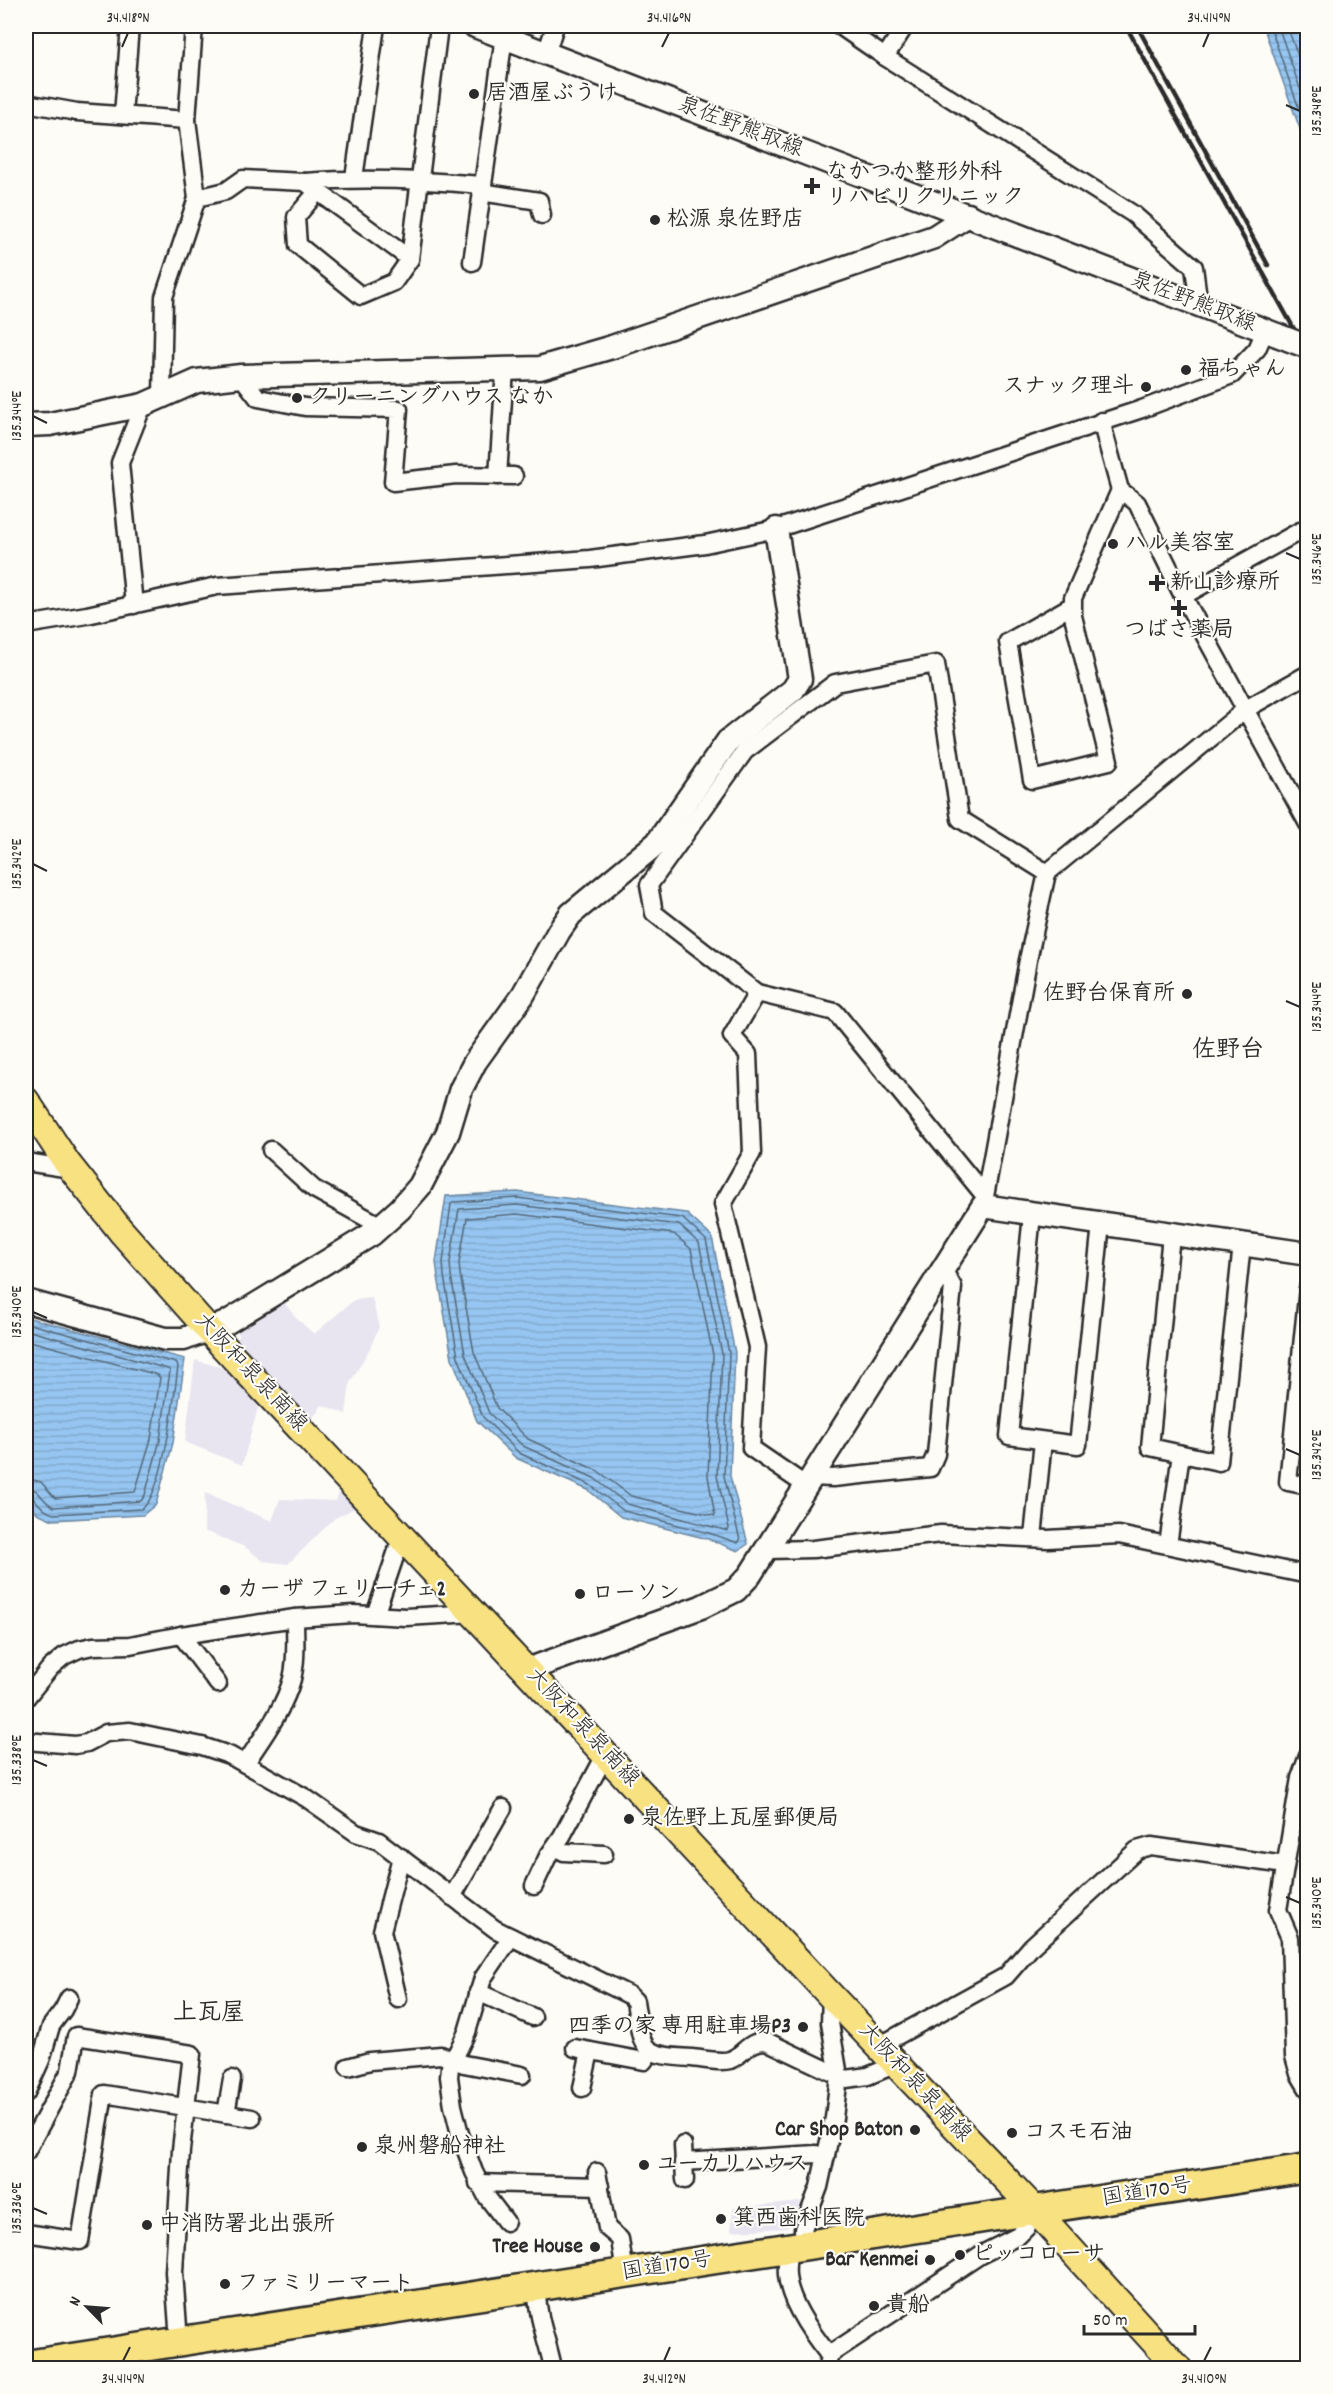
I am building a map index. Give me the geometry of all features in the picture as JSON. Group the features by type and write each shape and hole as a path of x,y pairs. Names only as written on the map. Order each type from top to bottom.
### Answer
{"highway":[{"name":"国道170号","path":"26,2365 1308,2168"}],"main road":[{"name":"大阪和泉泉南線","path":"26,1101 71,1169 121,1231 209,1330 831,1996 1035,2210 1178,2368"}],"street":[{"path":"123,115 130,26"},
{"path":"134,605 120,463 152,401 164,297 197,198 187,120 194,26"},
{"path":"354,178 376,26"},
{"path":"312,186 296,217 298,244 361,296 394,282 410,259 439,26"},
{"name":"泉佐野熊取線","path":"475,26 1308,347"},
{"path":"546,54 555,26"},
{"path":"840,26 1132,214 1194,267 1199,305"},
{"path":"885,57 905,26"},
{"path":"472,262 504,37"},
{"path":"26,103 77,112 187,120"},
{"path":"197,198 226,191 243,179 312,186 354,178 420,180 482,189 539,201 542,215"},
{"path":"312,186 410,259"},
{"path":"26,425 50,424 152,401 197,381 241,376 540,368 612,346 934,237 968,215"},
{"path":"26,625 87,615 217,586 590,559 705,544 776,529 1142,409 1232,375 1271,333"},
{"path":"241,376 258,398 305,407 399,409 393,482 456,476 506,476 506,369"},
{"path":"1073,605 1008,642 1032,780 1109,761 1073,616 1073,605 1073,598 1119,490 1101,421"},
{"path":"1119,490 1137,503 1183,596 1308,824"},
{"path":"26,1301 165,1339 184,1339 236,1317 372,1234 400,1209 420,1186 447,1132 461,1089 476,1062 523,995 571,914 657,843 728,741 793,690 800,679 776,529"},
{"path":"1183,596 1300,531"},
{"path":"1047,873 960,819 936,664 835,683 744,751 649,885 654,913 757,993 834,1012 984,1201 1032,1215 1308,1254"},
{"path":"527,1670 724,1598 744,1583 944,1271 984,1201 1028,960 1047,873 1246,709 1308,674"},
{"path":"757,993 732,1036 748,1054 752,1153 723,1204 757,1347 751,1448 808,1481 930,1467 936,1454 952,1287 944,1271"},
{"path":"271,1150 314,1189 381,1226"},
{"path":"26,1162 71,1169"},
{"path":"1032,1215 1009,1436 1043,1441 1078,1445 1101,1224"},
{"path":"1171,1235 1150,1447 1219,1461 1242,1244"},
{"path":"1308,1288 1288,1482 1308,1486"},
{"path":"1033,1538 1043,1441"},
{"path":"1168,1545 1181,1454"},
{"path":"767,1550 813,1549 941,1534 1048,1539 1119,1535 1308,1575"},
{"path":"375,1615 402,1536"},
{"path":"26,1698 50,1668 64,1656 79,1649 130,1645 296,1618 375,1615 406,1617 474,1613"},
{"path":"244,1764 284,1699 292,1679 296,1618"},
{"path":"181,1635 218,1684"},
{"path":"26,1741 75,1745 87,1743 106,1733 130,1731 202,1746 229,1755 306,1798 356,1833 379,1840 495,1929 610,1985 636,2001 642,2043 650,2052 662,2056 729,2060 756,2041 766,2041 846,2079 868,2076 887,2068 887,2054 1006,1976 1032,1946 1143,1847 1285,1865"},
{"path":"1308,1756 1300,1778 1278,1910 1290,1938 1294,2056 1299,2074 1308,2089"},
{"path":"534,1886 601,1763 608,1757"},
{"path":"452,1897 503,1808"},
{"path":"555,1847 564,1852 604,1854"},
{"path":"398,1999 382,1931 400,1857"},
{"path":"506,2222 478,2183 460,2134 453,2106 450,2077 453,2060 467,2032 483,1978 511,1937"},
{"path":"478,1992 533,2017"},
{"path":"831,1996 830,2022 839,2076 834,2118 819,2187 796,2245 787,2276 808,2329 828,2362 980,2255 1018,2236 1027,2227 1035,2210"},
{"path":"26,2093 41,2060 51,2026 69,1998"},
{"path":"26,2152 70,2071 76,2036 192,2054 185,2107 174,2272 179,2341"},
{"path":"582,2088 583,2050 644,2061 650,2052"},
{"path":"348,2067 370,2061 441,2055 464,2064 522,2075"},
{"path":"226,2114 232,2079"},
{"path":"26,2233 80,2241 104,2094 252,2118"},
{"path":"685,2180 683,2153 744,2151 826,2156"},
{"path":"478,2183 528,2191 598,2179 607,2228 620,2239 625,2274"},
{"path":"537,2287 537,2306 548,2341 553,2368"}],"shaded area":[{"path":"372,1298 379,1327 350,1383 346,1414 322,1405 310,1422 238,1345 238,1330 284,1302 296,1318 314,1334 354,1300"},
{"path":"195,1360 231,1370 260,1401 242,1465 185,1442"},
{"path":"341,1487 359,1506 335,1518 288,1564 263,1561 245,1547 204,1531 205,1493 272,1521 280,1499 336,1501"},
{"path":"801,2202 788,2228 731,2231 733,2208"}],"water":[{"path":"1263,26 1307,26 1308,140 1305,143"},
{"path":"517,1192 686,1213 712,1237 735,1353 730,1476 748,1544 738,1551 708,1539 621,1517 588,1490 516,1458 477,1421 452,1358 438,1277 436,1262 446,1196"},
{"path":"26,1317 185,1359 173,1443 156,1504 143,1515 53,1520 37,1513 26,1498"}],"railway":[{"path":"1126,26 1308,354"},
{"path":"1137,26 1268,265"}],"place":[{"name":"居酒屋ぶうけ","path":"474,94"},
{"name":"なかつか整形外科 リハビリクリニック","path":"812,186"},
{"name":"松源 泉佐野店","path":"655,220"},
{"name":"福ちゃん","path":"1186,370"},
{"name":"スナック理斗","path":"1146,387"},
{"name":"クリーニングハウス なか","path":"297,398"},
{"name":"ハル美容室","path":"1113,544"},
{"name":"新山診療所","path":"1157,583"},
{"name":"つばさ薬局","path":"1179,608"},
{"name":"佐野台保育所","path":"1187,994"},
{"name":"カーザ フェリーチェ2","path":"225,1590"},
{"name":"ローソン","path":"580,1594"},
{"name":"泉佐野上瓦屋郵便局","path":"629,1819"},
{"name":"四季の家 専用駐車場P3","path":"803,2027"},
{"name":"Car Shop Baton","path":"915,2130"},
{"name":"コスモ石油","path":"1012,2133"},
{"name":"泉州磐船神社","path":"362,2147"},
{"name":"ユーカリハウス","path":"644,2165"},
{"name":"箕西歯科医院","path":"721,2219"},
{"name":"中消防署北出張所","path":"147,2225"},
{"name":"Tree House","path":"595,2247"},
{"name":"ピッコローサ","path":"960,2255"},
{"name":"Bar Kenmei","path":"930,2260"},
{"name":"ファミリーマート","path":"225,2284"},
{"name":"貴船","path":"874,2306"}],"district":[{"name":"佐野台","path":"1228,1051"},
{"name":"上瓦屋","path":"209,2014"}]}
